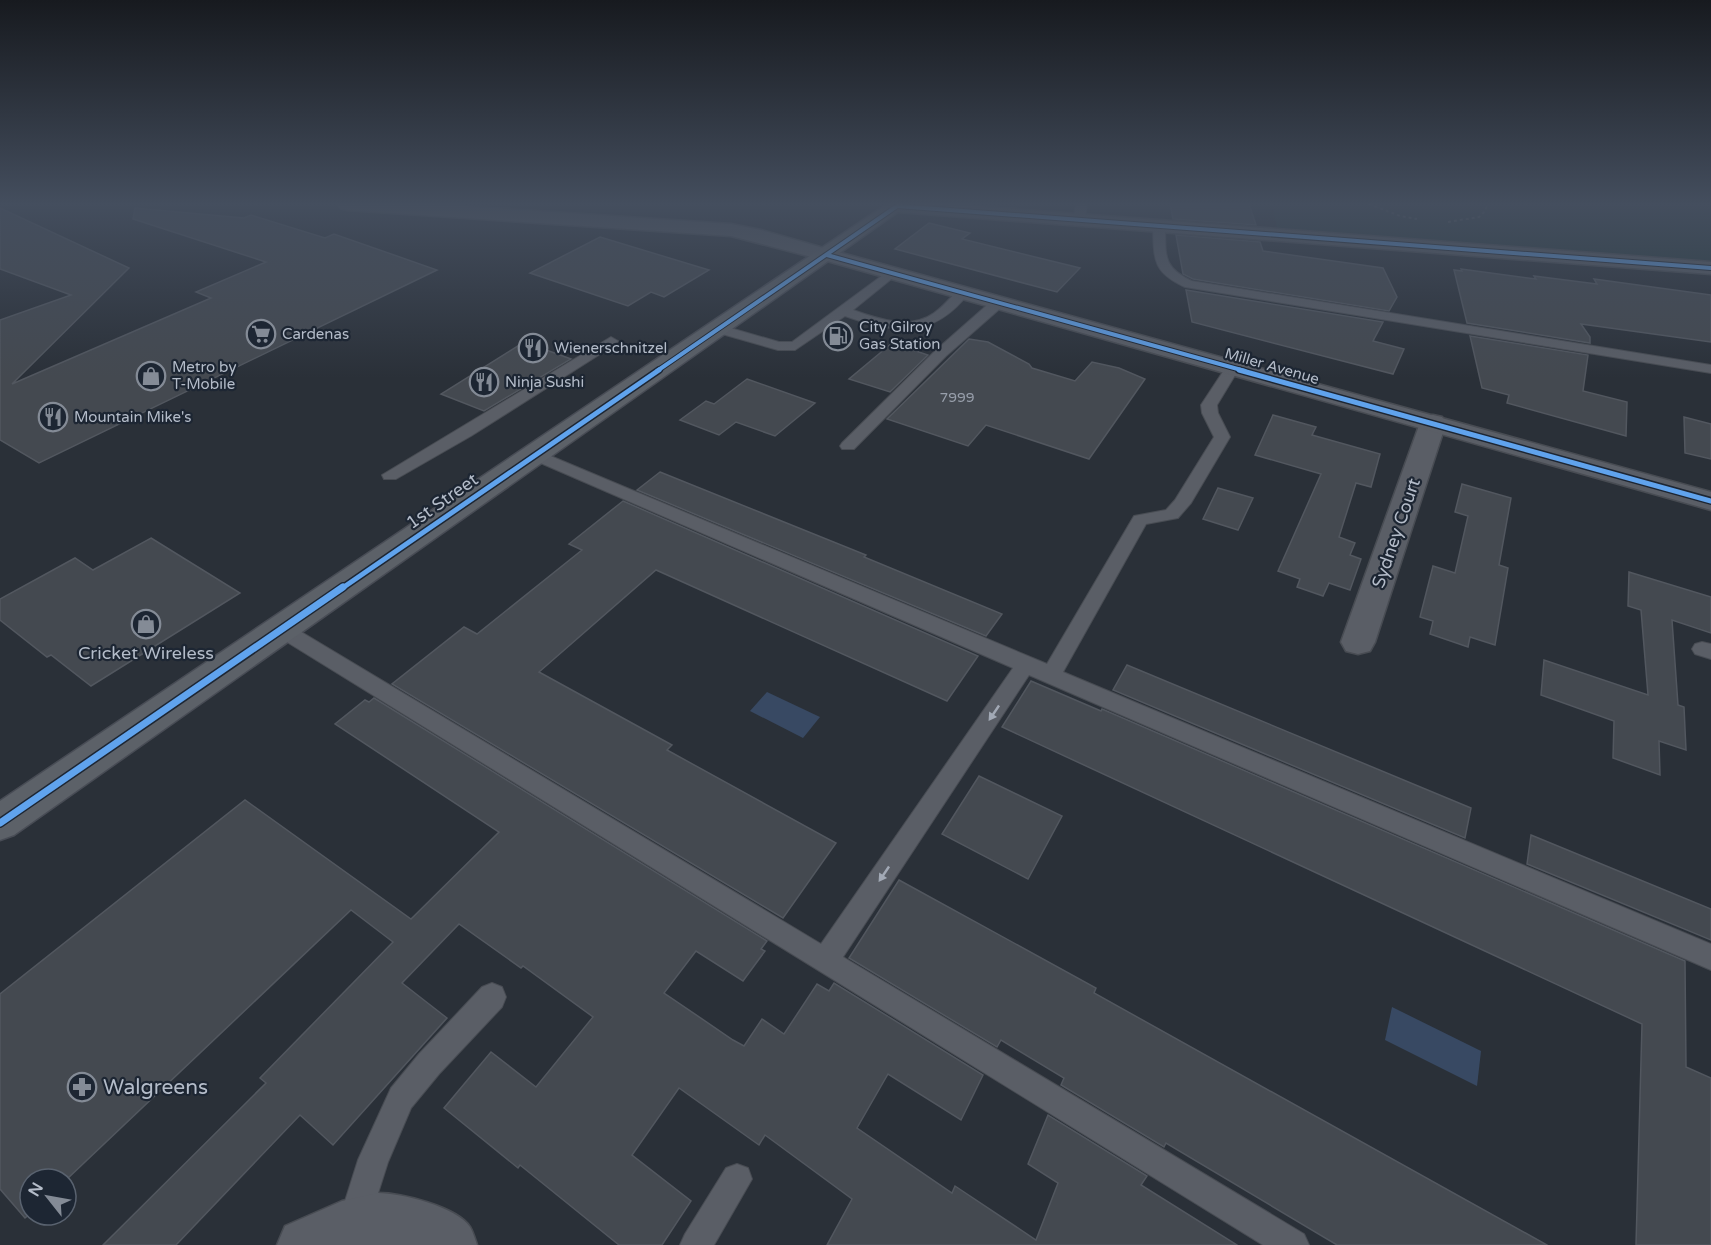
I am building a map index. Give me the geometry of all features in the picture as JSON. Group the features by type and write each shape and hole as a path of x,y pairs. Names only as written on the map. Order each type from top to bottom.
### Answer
{"main road":[{"name":"1st Street","path":"0,823 817,262"}],"street":[{"name":"Miller Avenue","path":"852,262 1711,501"},
{"path":"1633,262 1711,268"},
{"name":"Sydney Court","path":"1358,642 1433,423"},
{"path":"304,1245 332,1230 354,1223 393,1219 410,1221 435,1233 450,1245"}],"lane":[{"path":"1161,262 1161,267 1169,276 1189,284 1711,369"},
{"path":"720,328 778,346 795,346 891,273"},
{"path":"843,311 871,321 900,326 925,323 939,316 963,293"},
{"path":"848,446 941,353 999,302"},
{"path":"390,475 465,433 610,341"},
{"path":"1051,675 1140,520 1172,514 1182,503 1222,437 1208,411 1209,405 1233,367"},
{"path":"536,455 1711,957"},
{"path":"281,628 1293,1245"},
{"path":"825,961 1026,664"},
{"path":"354,1223 373,1160 401,1098 429,1064 492,997"},
{"path":"696,1245 737,1179"}],"water":[{"path":"767,692 820,717 803,738 750,711"},
{"path":"1392,1007 1481,1051 1477,1086 1385,1040"}],"building":[{"path":"0,262 116,262 129,268 12,384 211,298 196,292 266,262 414,262 437,270 39,463 0,440 0,320 71,295 0,269"},
{"path":"551,262 683,262 709,270 664,297 651,292 628,306 530,273"},
{"path":"944,262 1056,262 1080,268 1057,292"},
{"path":"1181,262 1341,262 1383,268 1397,297 1389,311 1193,279 1183,274"},
{"path":"1461,269 1597,284 1594,279 1711,295 1711,342 1581,324 1590,337 1590,343 1467,323 1454,270 1462,271"},
{"path":"1186,290 1383,322 1373,341 1404,349 1393,374 1192,322"},
{"path":"1470,336 1588,355 1583,391 1627,402 1626,436 1507,403 1509,395 1482,388"},
{"path":"969,339 988,342 1029,364 1032,368 1075,381 1092,362 1119,368 1145,379 1089,459 986,425 968,446 887,419"},
{"path":"524,342 571,359 484,411 441,394"},
{"path":"892,343 928,355 890,392 849,379"},
{"path":"747,379 815,403 775,436 736,422 719,435 680,420 706,401 714,404"},
{"path":"1273,415 1316,427 1312,435 1380,454 1371,487 1356,483 1339,537 1355,543 1350,555 1361,559 1350,590 1329,583 1323,596 1297,587 1300,579 1278,571 1321,474 1255,455"},
{"path":"1684,417 1711,424 1711,459 1685,453"},
{"path":"660,472 866,555 864,557 1002,614 986,636 637,490"},
{"path":"1462,484 1511,498 1499,565 1508,568 1495,645 1470,637 1468,647 1430,634 1433,621 1420,617 1433,566 1455,573 1468,516 1455,512"},
{"path":"1218,488 1253,498 1238,530 1203,519"},
{"path":"623,501 978,656 947,701 656,570 539,672 672,745 667,750 836,843 783,918 392,684 464,627 477,634 582,550 569,544"},
{"path":"151,538 240,593 91,686 51,655 47,657 0,620 0,599 75,558 93,570"},
{"path":"1629,572 1711,597 1711,633 1672,620 1678,705 1684,707 1686,750 1659,741 1660,775 1613,758 1614,721 1541,695 1544,660 1648,695 1641,610 1628,606"},
{"path":"1127,665 1471,808 1465,838 1113,690"},
{"path":"1031,681 1101,711 1102,709 1685,961 1686,1067 1711,1078 1711,1245 1636,1245 1642,1024 1002,727"},
{"path":"374,698 767,941 761,949 765,951 743,981 696,951 664,993 733,1040 744,1046 762,1019 784,1034 817,984 829,991 834,983 983,1075 961,1120 888,1074 857,1128 952,1193 955,1186 1036,1240 1058,1183 1028,1164 1048,1115 1147,1176 1141,1185 1237,1245 827,1245 852,1199 765,1135 759,1145 679,1088 632,1155 691,1201 662,1245 619,1245 520,1165 518,1168 444,1108 491,1052 536,1087 593,1017 523,966 521,968 459,924 402,983 447,1018 333,1145 300,1115 176,1245 103,1245 266,1083 260,1078 393,942 351,910 78,1169 18,1167 18,1210 0,1189 0,994 245,800 411,919 499,832 335,724 365,700 369,702"},
{"path":"979,776 1062,816 1028,879 942,834"},
{"path":"1531,835 1711,909 1711,940 1527,864"},
{"path":"899,880 1096,988 1094,993 1547,1245 1337,1245 1166,1143 1164,1147 1061,1085 1064,1078 1001,1040 997,1047 849,958"}],"cycle path":[{"path":"0,823 816,262"},
{"path":"853,262 1711,501"},
{"path":"1634,262 1711,268"}],"place":[{"name":"Cardenas","path":"261,334"},
{"name":"City Gilroy Gas Station","path":"838,336"},
{"name":"Wienerschnitzel","path":"533,348"},
{"name":"Metro by T-Mobile","path":"151,376"},
{"name":"Ninja Sushi","path":"484,382"},
{"name":"Mountain Mike's","path":"53,417"},
{"name":"Cricket Wireless","path":"146,624"},
{"name":"Walgreens","path":"82,1087"}]}
